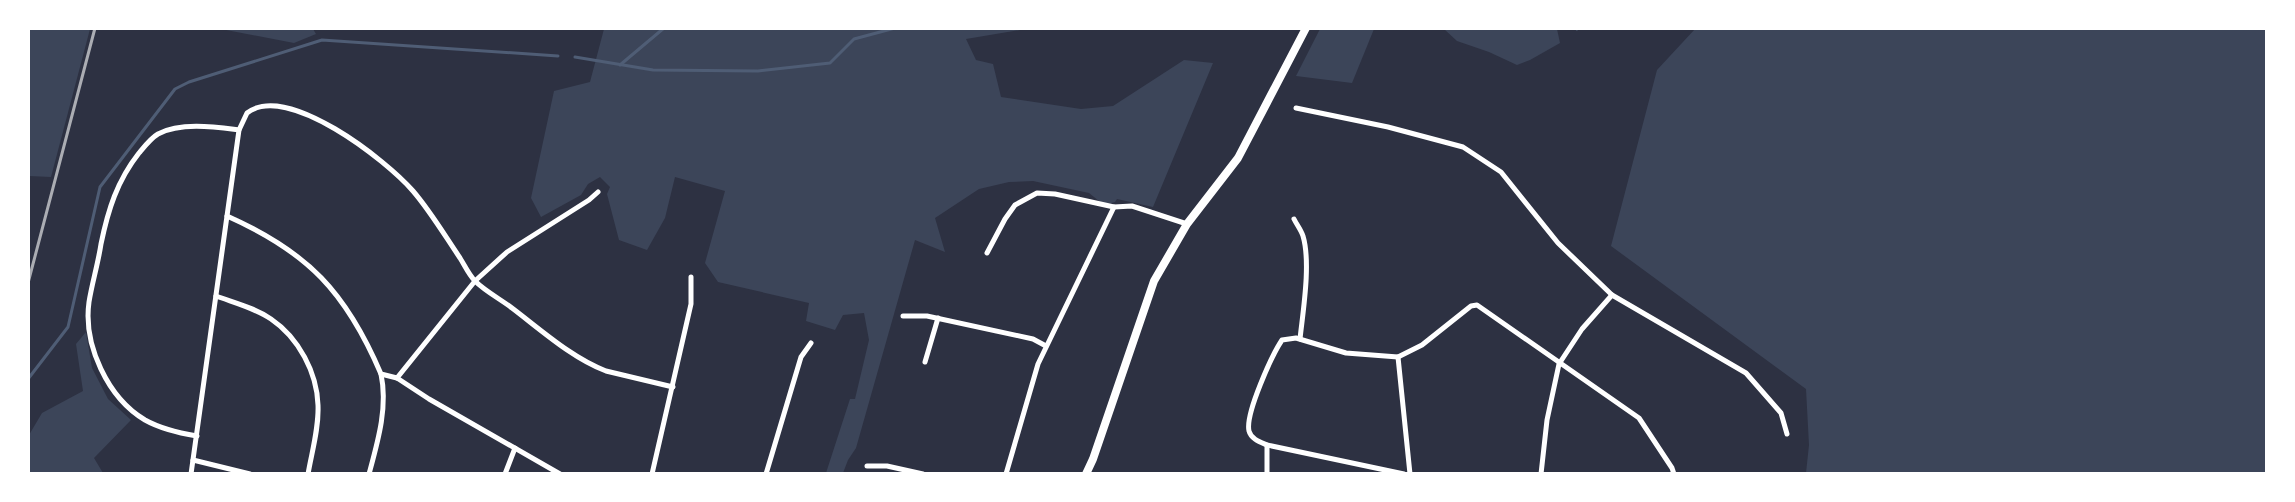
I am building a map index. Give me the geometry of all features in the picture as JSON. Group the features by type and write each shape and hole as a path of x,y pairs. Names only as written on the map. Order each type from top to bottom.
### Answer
{"main road":[{"path":"1086,474 1154,281 1187,224 1238,158 1306,28"},
{"path":"1093,459 1093,474"}],"street":[{"path":"191,474 239,130 246,113 253,108 279,105 319,121 355,142 391,169 413,191 475,281 596,367 673,387"},
{"path":"1296,108 1388,127 1463,147 1501,172 1558,243 1612,296 1746,373 1781,413 1787,434"},
{"path":"197,436 158,426 144,419 121,399 109,384 93,347 89,326 89,303 107,213 128,168 142,150 159,134 167,131 215,127 239,130"},
{"path":"397,378 475,281 507,252 598,192"},
{"path":"987,253 1005,219 1015,206 1037,193 1055,194 1114,207 1132,206 1187,224"},
{"path":"1006,474 1038,364 1114,207"},
{"path":"227,216 274,239 303,259 330,286 366,340 381,374 384,387 383,410 369,474"},
{"path":"1294,219 1303,236 1305,254 1306,294 1299,339"},
{"path":"652,474 690,304 691,277"},
{"path":"216,296 246,306 272,320 288,334 307,362 313,376 318,407 308,474"},
{"path":"1541,474 1546,430 1559,364 1582,329 1612,296"},
{"path":"1404,474 1267,445 1255,440 1250,432 1251,412 1275,350 1282,340 1299,339 1346,353 1398,357 1422,345 1472,306 1477,305 1639,418 1674,474"},
{"path":"903,316 938,318 1033,339 1046,346"},
{"path":"925,362 938,318"},
{"path":"766,474 801,357 811,343"},
{"path":"1398,357 1410,474"},
{"path":"381,374 397,378 429,399 560,474"},
{"path":"1267,445 1267,474"},
{"path":"505,474 515,448"},
{"path":"193,460 250,474"},
{"path":"867,466 887,466 923,474"}],"shaded area":[{"path":"29,28 90,29 51,177 29,176"},
{"path":"221,29 313,29 316,34 294,43"},
{"path":"604,29 1026,29 966,39 976,60 993,64 1001,97 1081,109 1113,106 1184,60 1213,63 1153,207 1117,199 1115,202 1104,205 1089,193 1033,181 1009,182 979,189 935,218 945,252 915,240 856,448 843,473 826,473 850,399 855,399 869,340 864,313 843,315 835,330 806,321 809,303 718,282 705,263 725,191 675,177 665,218 647,250 619,240 607,194 610,187 600,177 588,184 581,195 541,217 531,198 554,91 590,82"},
{"path":"1320,29 1374,29 1352,83 1296,76"},
{"path":"1444,29 1557,29 1560,43 1517,65 1457,41"},
{"path":"1695,29 2266,29 2266,473 1806,473 1809,445 1806,389 1611,246 1657,70"},
{"path":"86,332 92,368 108,399 131,420 94,458 103,473 29,473 29,435 42,413 83,391 76,344"}],"waterway":[{"path":"620,65 664,28"},
{"path":"575,57 653,70 758,71 830,63 854,39 895,28"},
{"path":"28,379 68,327 100,187 175,89 189,82 322,40 558,56"}],"railway":[{"path":"28,283 95,28"}]}
